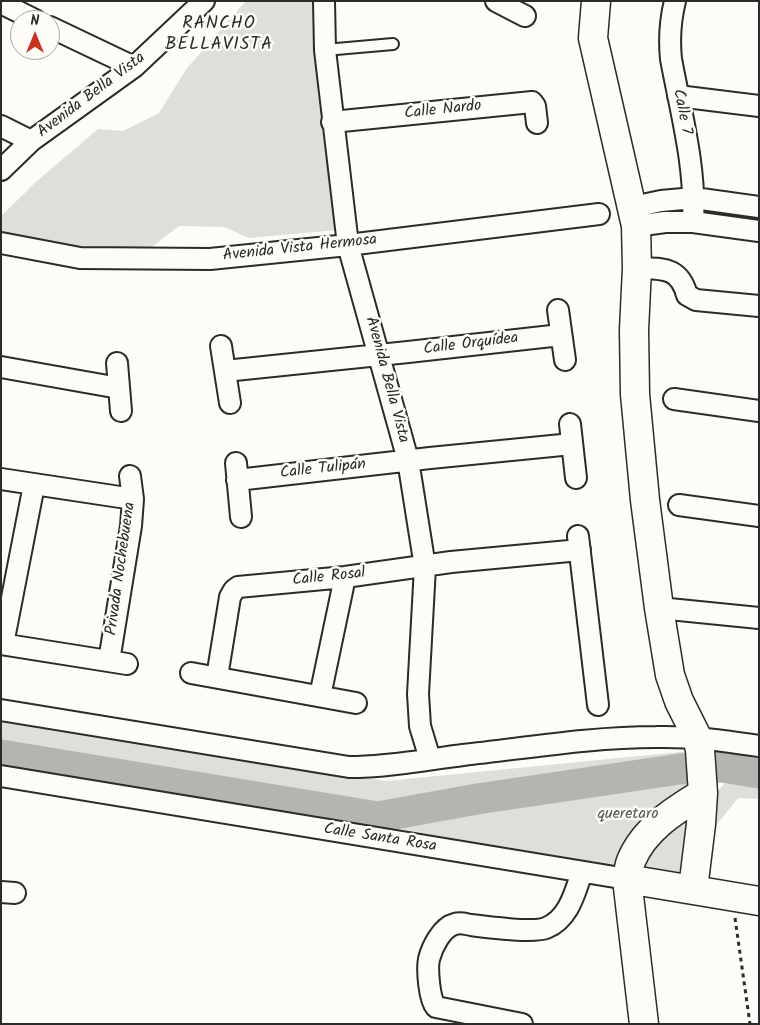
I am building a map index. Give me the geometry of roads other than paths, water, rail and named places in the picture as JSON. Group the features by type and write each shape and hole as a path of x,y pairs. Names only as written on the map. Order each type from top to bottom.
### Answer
{"street":[{"name":"Avenida Bella Vista","path":"1,170 31,141 134,67 204,1"},
{"name":"Avenida Bella Vista","path":"324,1 325,50 332,122 348,245 408,460 426,567 418,694 420,726 430,759"},
{"path":"496,1 525,13"},
{"path":"596,1 593,38 634,216 637,268 634,330 635,394 645,500 659,608 670,675 698,744 703,788 701,824 693,889"},
{"name":"Calle 7","path":"675,1 669,41 692,173 693,222"},
{"path":"1,4 14,10"},
{"path":"60,32 134,67"},
{"path":"678,96 759,106"},
{"name":"Calle Nardo","path":"332,122 532,102 535,106 537,123"},
{"path":"1,126 31,141"},
{"path":"634,216 661,202 694,198 759,207"},
{"name":"Avenida Vista Hermosa","path":"1,244 80,258 210,259 348,245 599,214"},
{"path":"634,216 666,222 693,222 759,231"},
{"path":"637,268 666,269 675,274 684,286 687,295 696,300 759,306"},
{"path":"558,310 565,360"},
{"name":"Calle Orquídea","path":"225,371 561,334"},
{"path":"221,346 230,403"},
{"path":"117,363 121,411"},
{"path":"1,367 119,388"},
{"path":"674,399 759,411"},
{"path":"570,424 576,478"},
{"name":"Calle Tulipán","path":"241,517 236,471 408,460 572,444"},
{"name":"Privada Nochebuena","path":"2,644 118,662 132,526 133,499 130,476"},
{"path":"1,479 133,499"},
{"path":"2,644 34,485"},
{"path":"679,505 759,516"},
{"name":"Calle Rosal","path":"217,677 230,597 234,590 243,587 426,567 579,543 598,705"},
{"path":"320,696 345,577"},
{"path":"659,608 759,618"},
{"path":"191,673 356,703"},
{"path":"1,710 349,768 378,767 430,759 600,740 655,737 698,744 759,746"},
{"name":"Calle Santa Rosa","path":"1,776 759,901"},
{"path":"644,1024 627,880 631,861 646,834 703,788"},
{"path":"522,1024 436,1007 432,1002 428,971 432,950 443,931 455,924 532,930 547,928 562,916 573,900 582,872"}],"lane":[{"path":"325,50 393,44"}],"waterway":[{"path":"1,755 378,817 477,799 680,769 722,767 759,773"}],"district":[{"name":"RANCHO BELLAVISTA","path":"219,35"}],"park label":[{"name":"queretaro","path":"628,815"}]}
